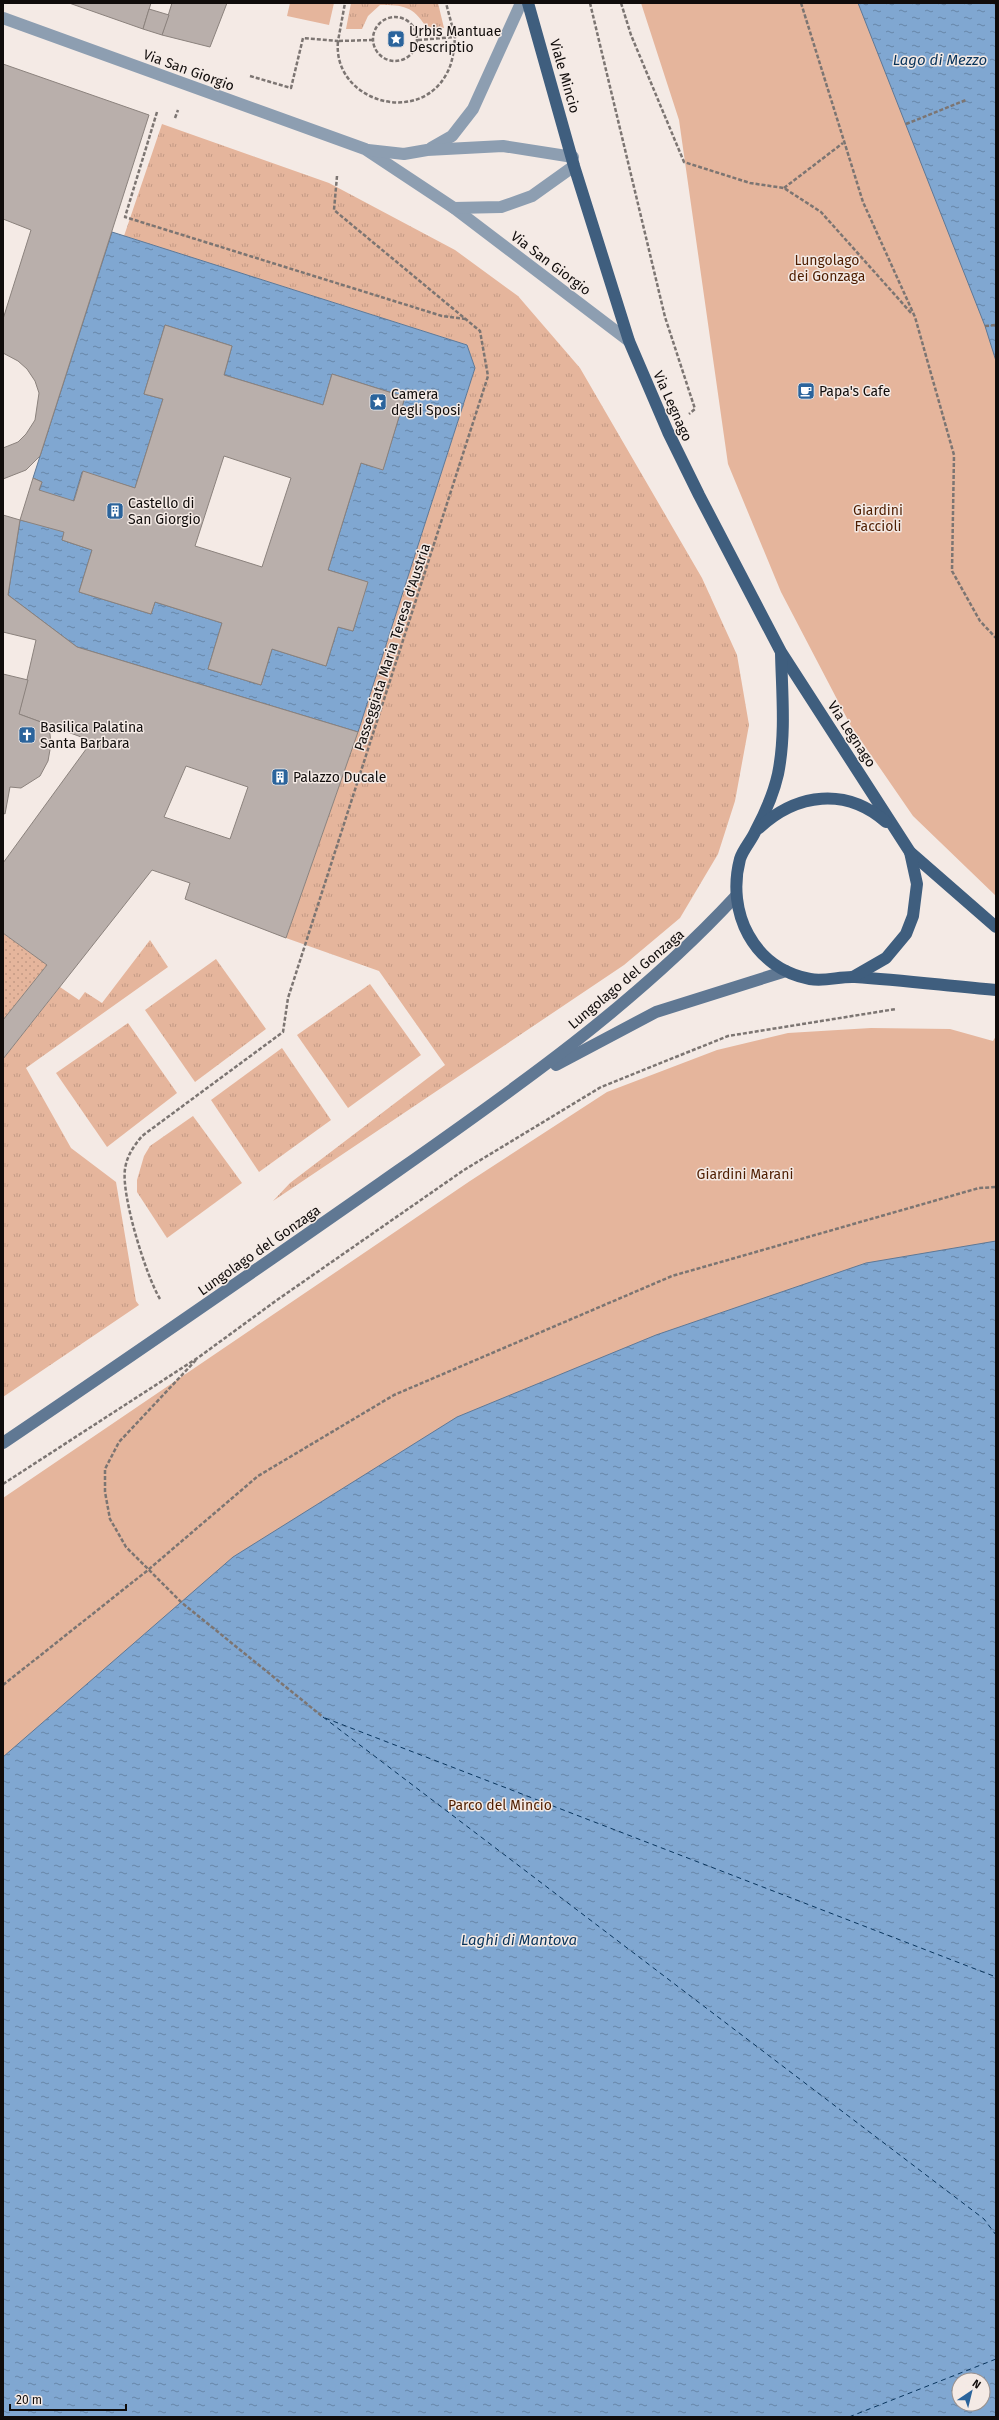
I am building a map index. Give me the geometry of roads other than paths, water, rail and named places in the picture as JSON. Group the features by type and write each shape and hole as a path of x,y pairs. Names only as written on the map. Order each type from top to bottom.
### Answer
{"main road":[{"name":"Viale Mincio","path":"528,3 574,161"},
{"name":"Via Legnago","path":"574,161 629,341 668,432 781,652 910,852 996,927"},
{"name":"Via Legnago","path":"781,652 783,740 778,775 756,830 740,858 735,897 743,927 759,952 786,971 810,979 828,980 853,977 996,990"},
{"name":"Via Legnago","path":"756,830 774,814 805,800 826,798 839,799 872,810 896,831"},
{"name":"Via Legnago","path":"853,977 886,958 906,934 913,916 917,884 910,852"},
{"name":"Lungolago del Gonzaga","path":"3,1443 177,1325 530,1078 603,1020 686,948 735,897"},
{"name":"Lungolago del Gonzaga","path":"530,1078 656,1012 786,971"}],"street":[{"name":"Via San Giorgio","path":"427,150 452,136 473,110 521,3"},
{"name":"Via San Giorgio","path":"3,18 365,149 404,154 427,150 503,146 574,161"},
{"name":"Via San Giorgio","path":"365,149 454,208 629,341"},
{"path":"454,208 501,207 532,196 574,161"}],"water":[{"name":"Lago di Mezzo","path":"858,3 996,3 996,361 985,326"},
{"path":"112,232 467,345 475,368 358,732 77,647 8,595 20,520 29,522 42,482 33,478","holes":["165,325 232,346 224,375 323,405 332,374 405,397 383,469 361,463 328,570 367,582 353,631 338,627 326,666 272,649 261,685 208,669 222,623 155,602 151,614 79,592 92,550 62,540 82,472 135,488 163,399 144,394"]},
{"name":"Laghi di Mantova","path":"996,1241 996,2417 3,2417 3,1757 233,1557 457,1417 656,1335 866,1263"}],"place":[{"name":"Urbis Mantuae Descriptio","path":"396,39"},
{"name":"Papa's Cafe","path":"806,391"},
{"name":"Camera degli Sposi","path":"378,402"},
{"name":"Castello di San Giorgio","path":"115,511"},
{"name":"Basilica Palatina Santa Barbara","path":"27,735"},
{"name":"Palazzo Ducale","path":"280,777"}],"park label":[{"name":"Lungolago dei Gonzaga","path":"827,268"},
{"name":"Giardini Faccioli","path":"878,518"},
{"name":"Giardini Marani","path":"745,1174"},
{"name":"Parco del Mincio","path":"500,1805"}]}
